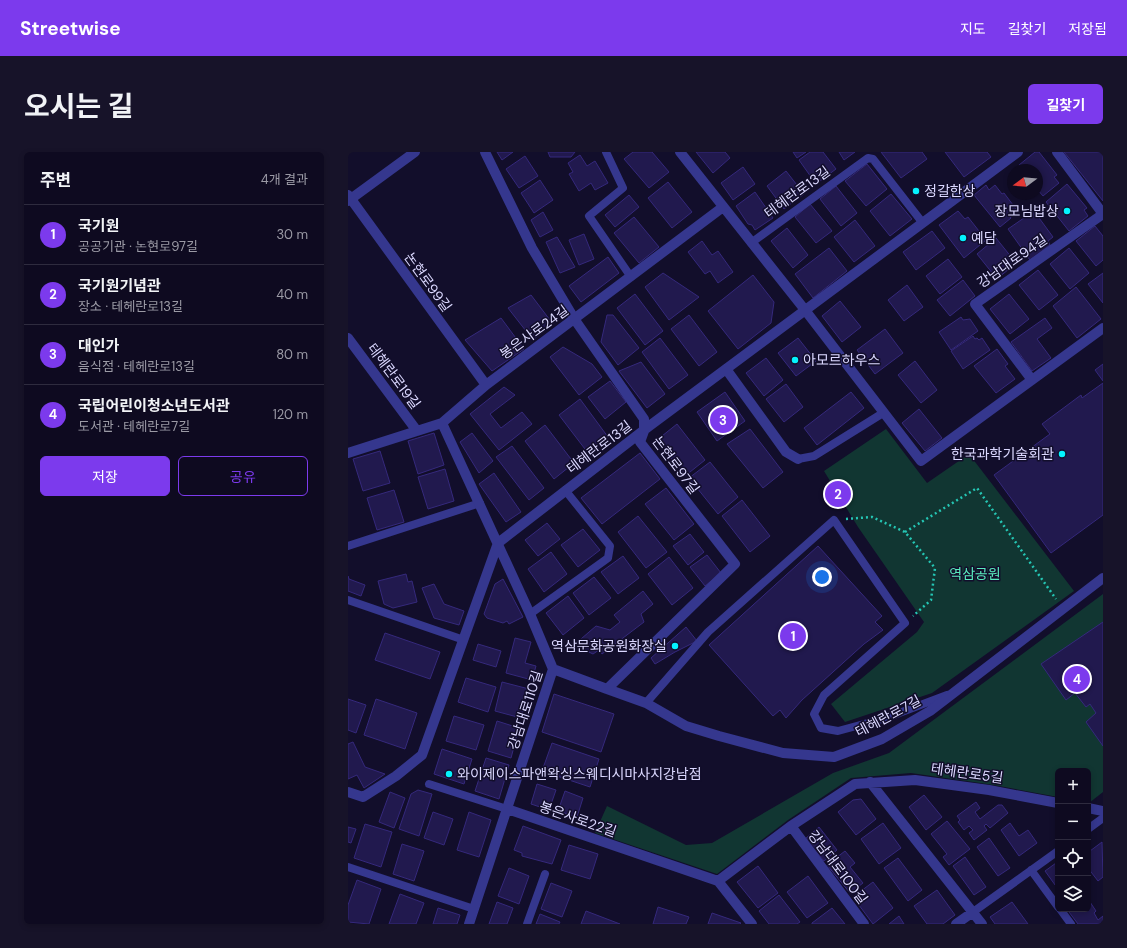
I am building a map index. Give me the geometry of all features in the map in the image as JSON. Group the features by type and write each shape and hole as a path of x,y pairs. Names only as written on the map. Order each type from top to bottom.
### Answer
{"street":[{"path":"349,198 415,152"},
{"name":"논현로97길","path":"486,152 532,248 575,320 644,419 644,431 640,442 735,564 607,689"},
{"path":"680,152 805,310 921,461 1103,328"},
{"name":"테헤란로13길","path":"498,543 565,490 922,222 1018,152"},
{"name":"강남대로94길","path":"1032,380 975,304 1103,214 1057,152"},
{"name":"논현로99길","path":"349,198 486,385"},
{"name":"봉은사로24길","path":"348,453 442,423 486,385 575,320 723,207"},
{"name":"테헤란로19길","path":"348,338 417,431"},
{"path":"726,369 786,452 798,458"},
{"name":"강남대로110길","path":"442,423 530,614 553,670 469,924"},
{"path":"348,792 363,797 396,776 422,756 498,543"},
{"name":"테헤란로7길","path":"607,689 646,703 686,726 756,747 783,753 834,757 882,738 930,711 1103,578"},
{"path":"553,670 607,689"},
{"name":"테헤란로5길","path":"718,881 791,826 855,784 915,780 989,790 1055,802"},
{"path":"870,782 982,924"},
{"name":"봉은사로22길","path":"507,809 718,881"},
{"name":"강남대로100길","path":"791,826 864,924"},
{"path":"718,881 752,924"},
{"path":"956,924 973,912"}],"lane":[{"path":"606,152 623,188 589,216 632,277"},
{"name":"테헤란로13길","path":"751,243 868,158 874,159 922,222"},
{"path":"798,458 814,456 883,413"},
{"name":"테헤란로13길","path":"530,614 608,558 610,546 565,490"},
{"path":"348,546 480,503"},
{"path":"646,703 708,632 834,520 905,623 824,695 814,714 821,728 838,730 886,718 952,694"},
{"path":"348,600 464,640"},
{"name":"봉은사로22길","path":"429,784 507,809"},
{"path":"1091,827 1103,818"},
{"path":"973,912 1055,853"},
{"path":"348,867 474,909"},
{"path":"1031,870 1055,903"},
{"path":"527,924 545,874"},
{"path":"1062,912 1071,924"}],"path":[{"path":"905,532 977,488 1064,609"},
{"path":"834,520 872,516 905,532 935,568 931,600 905,623"}],"green space":[{"name":"역삼공원","path":"886,429 927,483 969,454 1074,591 932,693 845,722 831,704 917,632 924,622 858,527 824,471"},
{"path":"1103,594 1103,792 1091,801 1091,768 1055,768 1055,796 994,785 911,773 851,778 788,820 717,874 595,833 607,806 686,845 712,843 833,773 889,753"}],"building":[{"path":"497,152 513,152 502,160"},
{"path":"548,152 575,152 571,157 550,157"},
{"path":"633,152 652,152 669,172 649,188 624,159"},
{"path":"696,152 725,152 730,158 713,173"},
{"path":"793,152 806,152 797,158"},
{"path":"810,152 823,152 836,169 816,184 799,160"},
{"path":"839,152 855,152 844,160"},
{"path":"881,152 922,152 927,159 901,178"},
{"path":"945,152 987,152 991,157 964,177"},
{"path":"1035,152 1039,152 1057,175 1054,177 1059,183 1043,196 1043,164 1020,164"},
{"path":"1064,152 1103,152 1103,201"},
{"path":"580,155 587,166 595,161 608,183 595,190 591,183 579,191 569,174 573,172 568,163"},
{"path":"525,156 538,176 519,188 506,169"},
{"path":"867,164 887,189 866,206 845,181"},
{"path":"743,167 755,184 733,200 721,183"},
{"path":"786,171 804,194 784,209 767,186"},
{"path":"540,180 553,200 534,213 521,193"},
{"path":"668,182 692,212 672,228 648,198"},
{"path":"1067,184 1087,208 1084,210 1088,216 1069,231 1046,202"},
{"path":"986,185 989,190 995,185 1002,194 1004,193 1007,200 1009,200 1016,209 1009,215 1011,218 1000,227 974,195"},
{"path":"836,186 857,213 841,226 820,199"},
{"path":"755,192 773,218 755,230 752,225 748,224 736,206"},
{"path":"891,194 912,219 890,236 870,211"},
{"path":"629,195 639,207 615,227 605,215"},
{"path":"810,204 832,231 816,243 795,217"},
{"path":"958,211 965,219 968,217 986,240 964,258 939,225"},
{"path":"1034,211 1053,237 1048,241 1050,245 1030,260 1008,229"},
{"path":"543,212 553,230 540,237 531,220"},
{"path":"634,217 659,247 639,263 614,233"},
{"path":"855,220 875,246 854,262 834,237"},
{"path":"1095,226 1103,236 1103,260 1096,266 1076,241"},
{"path":"787,228 808,255 793,268 771,241"},
{"path":"932,231 945,248 916,270 903,252"},
{"path":"584,234 594,259 579,265 569,240"},
{"path":"557,237 575,267 560,273 546,242"},
{"path":"996,238 1016,263 997,279 977,254"},
{"path":"702,241 712,255 718,251 733,272 718,283 710,271 705,274 688,252"},
{"path":"829,248 847,271 813,298 795,274"},
{"path":"1069,248 1089,273 1070,289 1050,264"},
{"path":"608,257 619,273 581,302 569,286"},
{"path":"948,259 962,277 940,294 926,276"},
{"path":"1038,270 1058,295 1039,310 1019,285"},
{"path":"663,273 699,297 669,320 645,287"},
{"path":"1103,273 1103,303 1088,284"},
{"path":"753,275 774,302 771,323 738,349 708,311"},
{"path":"963,280 975,296 950,316 937,300"},
{"path":"907,285 923,307 904,321 888,300"},
{"path":"1076,287 1101,319 1077,338 1053,306"},
{"path":"635,294 663,331 645,345 617,308"},
{"path":"1009,294 1029,319 1010,334 990,309"},
{"path":"531,295 553,324 533,340 508,308"},
{"path":"840,301 861,327 842,342 822,316"},
{"path":"607,315 613,315 639,348 618,365 601,342"},
{"path":"689,315 717,352 699,366 671,329"},
{"path":"961,317 963,320 970,319 978,331 951,350 939,332"},
{"path":"501,318 524,349 492,371 465,340"},
{"path":"1045,318 1052,328 1037,339 1051,358 1032,371 1011,342"},
{"path":"885,329 903,353 875,374 857,350"},
{"path":"973,336 975,339 977,338 979,340 982,338 990,350 963,369 951,351"},
{"path":"660,338 688,375 669,389 642,352"},
{"path":"798,338 816,361 796,376 778,353"},
{"path":"563,347 592,364 602,377 579,395 550,357"},
{"path":"997,349 1008,364 1005,366 1015,379 996,393 974,366"},
{"path":"766,358 783,380 764,396 746,373"},
{"path":"915,361 937,390 921,403 898,375"},
{"path":"641,362 665,394 647,408 619,371"},
{"path":"1103,364 1103,381 1095,370"},
{"path":"610,381 626,402 605,419 588,397"},
{"name":"한국과학기술회관","path":"1103,383 1103,515 1051,553 994,475 1050,434 1042,424 1081,395 1082,398"},
{"path":"786,384 803,407 784,422 766,399"},
{"path":"504,387 515,395 490,414 501,428 522,412 532,424 499,450 470,414"},
{"path":"725,392 745,421 717,441 697,412"},
{"path":"851,392 864,408 817,445 804,428"},
{"path":"580,399 608,437 588,453 559,415"},
{"path":"919,409 942,438 925,451 902,423"},
{"path":"677,424 705,460 685,476 657,440"},
{"path":"545,425 574,463 554,479 525,441"},
{"path":"750,429 783,472 763,488 727,444"},
{"path":"434,433 444,465 418,474 408,441"},
{"path":"472,433 493,461 479,473 460,442"},
{"path":"512,446 544,488 529,500 496,457"},
{"path":"380,451 390,483 363,491 353,459"},
{"path":"640,453 660,479 602,524 581,498"},
{"path":"710,462 738,497 718,514 689,478"},
{"path":"445,469 454,501 428,509 418,477"},
{"path":"494,473 521,512 506,522 479,484"},
{"path":"666,488 694,524 674,540 645,504"},
{"path":"394,490 404,522 377,530 367,498"},
{"path":"742,500 770,536 750,552 722,516"},
{"path":"638,516 667,552 646,568 618,532"},
{"path":"547,523 560,539 538,556 525,540"},
{"path":"583,529 600,550 578,567 561,545"},
{"path":"690,534 704,552 688,565 673,546"},
{"path":"818,546 882,616 875,622 883,630 864,644 802,700 786,718 780,710 773,716 709,645"},
{"path":"551,552 567,574 544,592 528,569"},
{"path":"707,555 721,573 705,586 690,567"},
{"path":"623,556 639,578 618,594 601,572"},
{"path":"669,557 693,588 672,605 648,574"},
{"path":"406,574 408,582 412,581 417,602 393,608 384,604 378,581"},
{"path":"348,576 349,579 365,585 361,596 348,591"},
{"path":"594,577 611,598 589,615 573,593"},
{"path":"503,579 523,617 509,624 507,621 503,623 487,618 484,614 495,584"},
{"path":"434,584 444,604 464,611 459,625 434,618 422,588"},
{"path":"643,591 653,604 641,614 644,622 602,654 599,650 593,654 574,645 596,626 610,630 620,622 614,615"},
{"path":"568,596 584,618 563,635 546,613"},
{"path":"1103,622 1103,746 1086,722 1096,713 1090,704 1086,707 1075,693 1066,700 1041,664"},
{"name":"역삼문화공원화장실","path":"686,627 697,641 655,664 651,658"},
{"path":"385,633 440,652 430,679 375,660"},
{"path":"515,638 531,642 525,663 536,666 532,680 506,673"},
{"path":"478,644 501,651 496,667 473,660"},
{"path":"466,678 496,687 488,712 458,702"},
{"path":"502,682 529,689 521,718 495,711"},
{"path":"554,694 614,714 601,752 542,732"},
{"path":"348,699 366,705 356,733 348,730"},
{"path":"376,699 417,713 405,749 364,735"},
{"path":"454,716 484,725 476,750 446,741"},
{"path":"497,721 519,728 511,758 488,751"},
{"path":"353,742 365,767 385,774 364,788 357,775 348,779 348,744"},
{"path":"552,743 599,759 590,787 542,771"},
{"path":"442,749 472,759 464,784 434,774"},
{"path":"486,758 509,765 499,799 475,791"},
{"path":"537,784 556,790 549,810 531,804"},
{"path":"418,790 432,794 419,836 399,829 411,794"},
{"path":"565,791 583,798 577,817 558,811"},
{"path":"390,792 405,798 394,828 379,822"},
{"path":"924,795 942,817 926,830 909,807"},
{"path":"861,799 876,819 856,835 838,812 853,800"},
{"path":"976,802 980,808 975,812 980,819 998,805 1002,805 1008,813 990,828 986,824 984,826 987,830 974,840 969,833 973,830 969,826 964,830 958,822 960,820 957,816"},
{"path":"433,812 453,819 444,845 424,838"},
{"path":"469,812 491,820 479,857 457,850"},
{"path":"947,821 970,849 949,865 943,857 947,854 931,834"},
{"path":"883,823 901,848 879,864 861,839"},
{"path":"1010,823 1019,836 1028,830 1037,843 1019,856 1001,830"},
{"path":"365,824 392,832 381,867 354,858"},
{"path":"523,826 561,840 552,864 522,856 522,853 514,850"},
{"path":"348,827 356,829 351,843 348,842"},
{"path":"819,827 837,850 824,861 805,839"},
{"path":"989,838 1010,868 998,876 977,847"},
{"path":"1102,842 1103,877 1098,881 1091,872 1091,850"},
{"path":"402,844 424,851 414,881 393,874"},
{"path":"569,845 598,854 590,879 561,870"},
{"path":"845,851 855,863 850,867 863,883 850,893 827,865"},
{"path":"965,857 986,887 974,895 953,866"},
{"path":"898,858 922,890 908,901 884,868"},
{"path":"1055,864 1055,885 1045,871"},
{"path":"758,866 778,893 758,908 737,882"},
{"path":"509,868 529,876 519,904 498,896"},
{"path":"808,876 828,903 807,918 787,892"},
{"path":"357,880 381,889 369,924 348,922 348,905"},
{"path":"873,882 893,908 873,924 853,897"},
{"path":"551,883 572,891 562,917 541,909"},
{"path":"937,890 955,915 943,924 927,924 914,906"},
{"path":"400,894 424,903 416,924 389,924"},
{"path":"779,895 800,922 797,924 769,924 759,911"},
{"path":"497,902 513,908 507,924 489,924"},
{"path":"1012,902 1028,924 995,924 990,917"},
{"path":"1091,904 1096,911 1094,913 1098,920 1103,916 1103,924 1078,924 1069,912 1091,912"},
{"path":"658,907 689,917 686,924 653,924"},
{"path":"438,908 460,915 457,924 433,924"},
{"path":"832,908 845,924 812,924 812,923"},
{"path":"586,911 620,924 581,924"},
{"path":"712,913 741,923 708,924"},
{"path":"540,914 560,922 559,924 536,924"},
{"path":"899,916 904,924 889,924"}],"place":[{"name":"정갈한상","path":"916,191"},
{"name":"장모님밥상","path":"1067,211"},
{"name":"예담","path":"963,238"},
{"name":"아모르하우스","path":"795,360"},
{"name":"대인가","path":"723,420"},
{"name":"한국과학기술회관","path":"1062,454"},
{"name":"국기원기념관","path":"838,494"},
{"name":"국기원","path":"793,636"},
{"name":"역삼문화공원화장실","path":"675,646"},
{"name":"국립어린이청소년도서관","path":"1077,679"},
{"name":"와이제이스파앤왁싱스웨디시마사지강남점","path":"449,774"}]}
